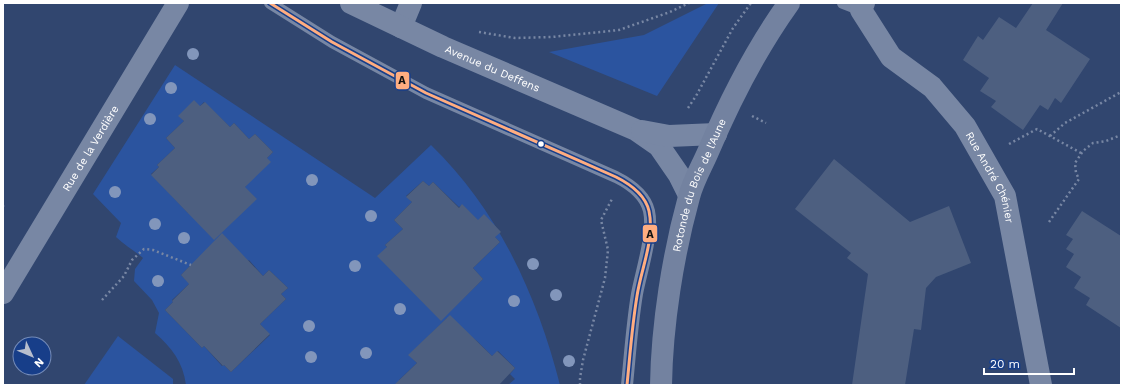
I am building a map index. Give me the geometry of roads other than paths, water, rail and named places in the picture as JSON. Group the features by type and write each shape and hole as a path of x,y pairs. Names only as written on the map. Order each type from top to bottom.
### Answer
{"main road":[{"name":"Rotonde du Bois de l'Aune","path":"661,385 666,317 677,250 689,195 716,134 748,68 776,21 789,3"}],"street":[{"name":"Rue de la Verdière","path":"3,293 178,3"},
{"name":"Avenue du Deffens","path":"351,3 400,27 636,130 659,146 679,175 689,195"},
{"path":"400,27 411,3"},
{"name":"Rue André Chénier","path":"856,5 891,57 932,87 965,126 1005,196 1041,385"},
{"name":"Avenue du Deffens","path":"636,130 669,136 716,134"}],"lane":[{"path":"270,3 332,42 426,94 616,177 630,184 643,197 649,210 650,227 633,324 627,385"}]}
